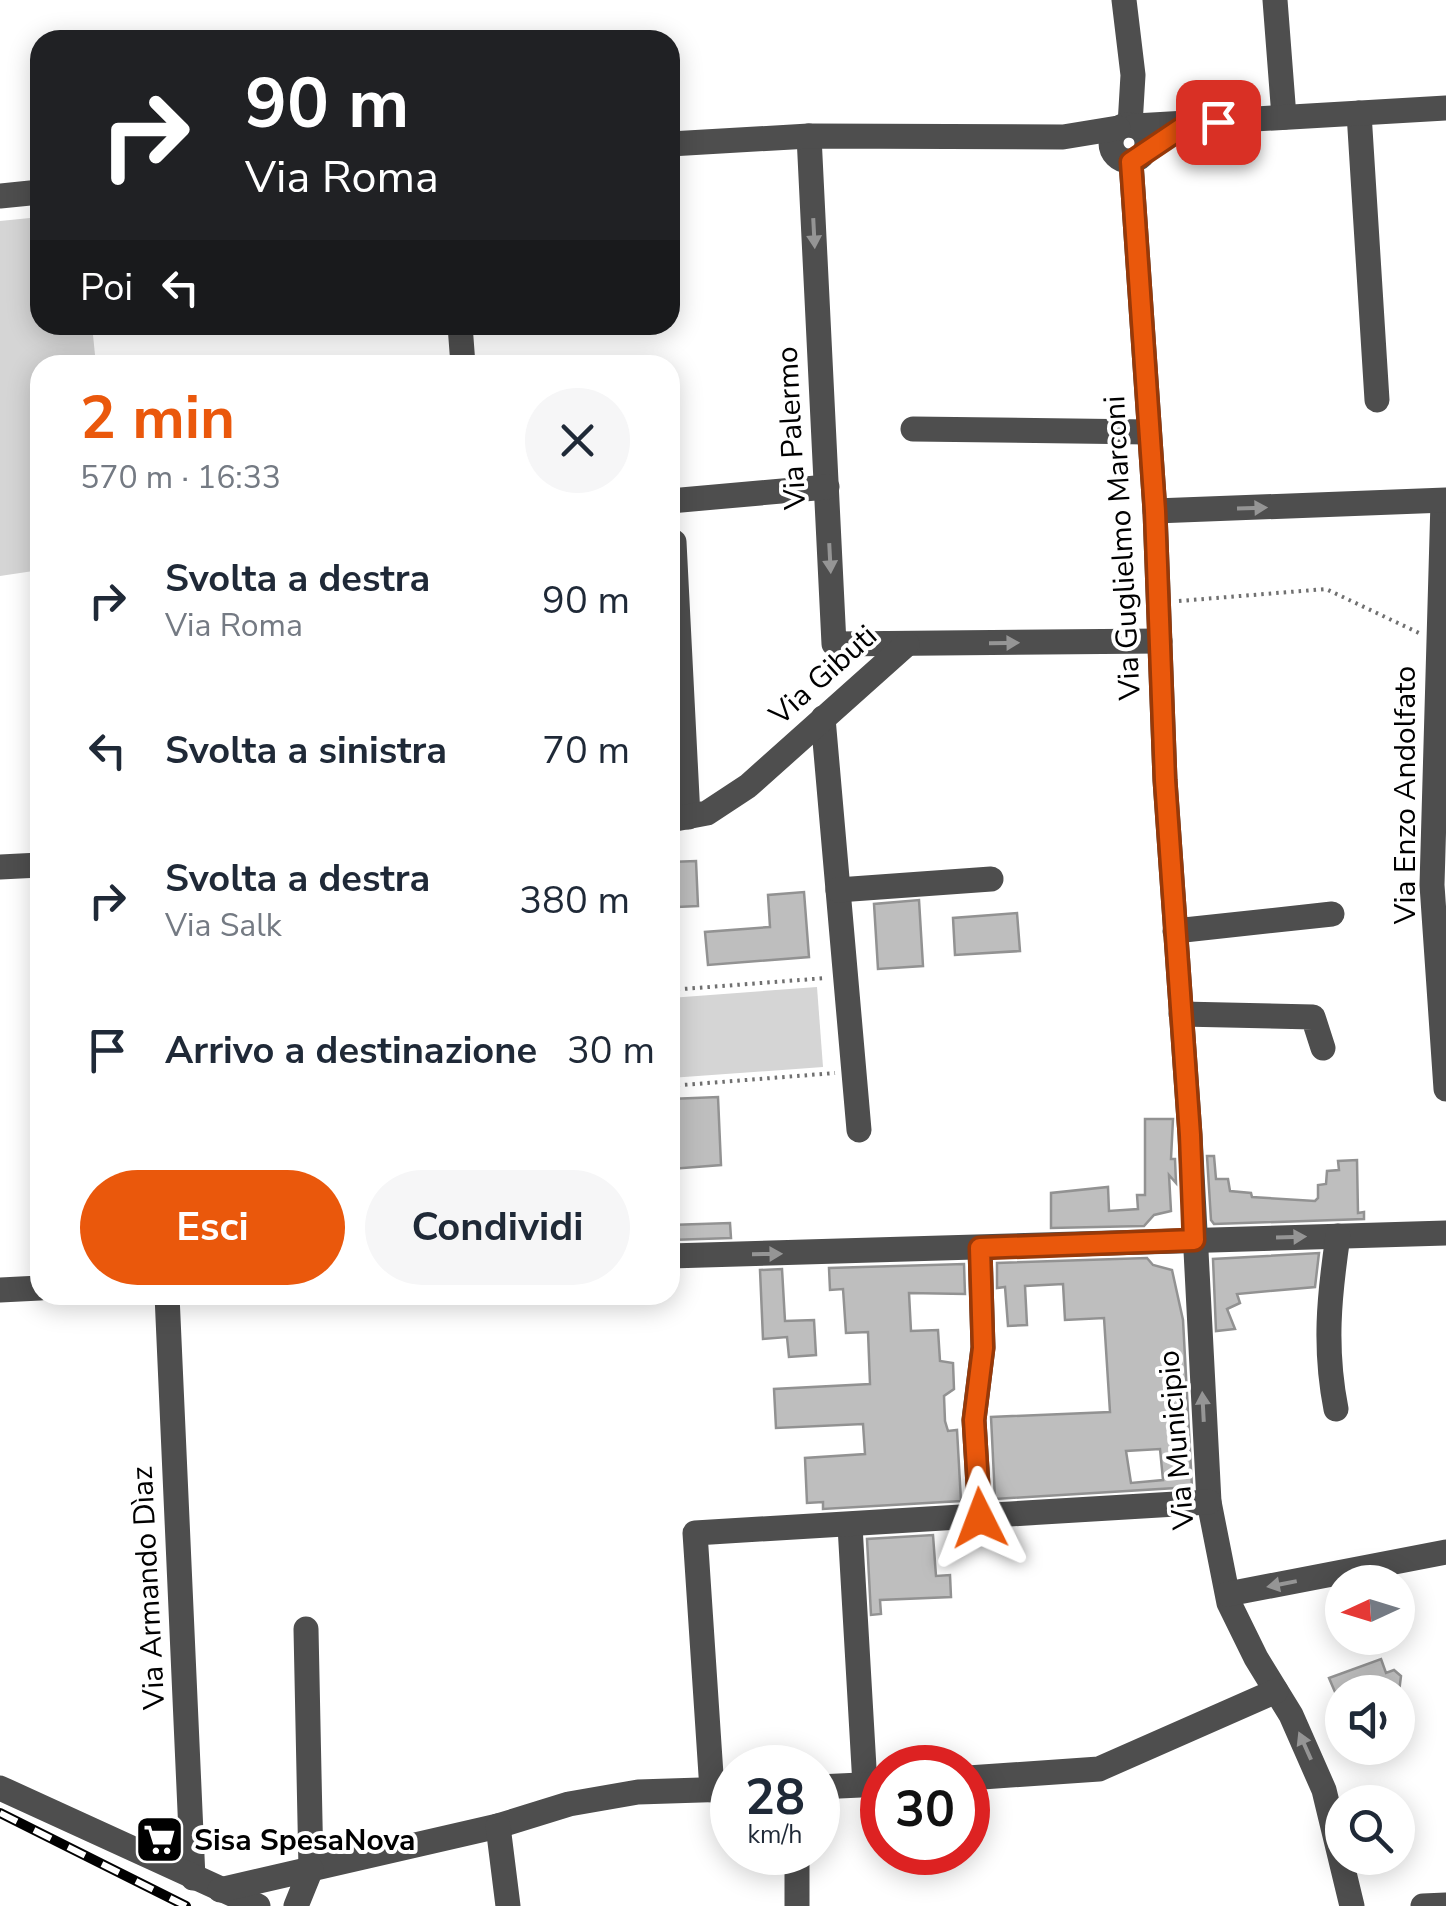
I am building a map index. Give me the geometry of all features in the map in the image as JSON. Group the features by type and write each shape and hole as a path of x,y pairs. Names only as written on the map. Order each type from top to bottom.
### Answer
{"street":[{"path":"1124,0 1133,75 1128,126"},
{"path":"1275,0 1284,117"},
{"path":"680,143 809,136 1064,137 1128,126 1446,108"},
{"path":"1359,113 1377,400"},
{"path":"1064,137 1129,158 1186,125"},
{"name":"Via Guglielmo Marconi","path":"1128,126 1147,138 1129,158 1155,511 1194,1240"},
{"name":"Via Palermo","path":"809,136 834,644 907,644"},
{"path":"0,196 30,193"},
{"path":"913,429 1150,432"},
{"path":"680,500 826,487"},
{"path":"1155,511 1444,501"},
{"name":"Via Enzo Andolfato","path":"1444,501 1438,642 1440,791 1432,885 1440,928 1446,1089"},
{"name":"Via Gibuti","path":"680,818 708,814 748,786 907,644 1160,641"},
{"path":"823,718 859,1130"},
{"path":"0,867 30,866"},
{"path":"838,890 990,879"},
{"path":"1176,931 1332,914"},
{"path":"1181,1014 1313,1017 1323,1048"},
{"path":"680,1256 1446,1234"},
{"path":"1336,1410 1328,1354 1328,1306 1338,1236"},
{"name":"Via Municipio","path":"1194,1240 1209,1502 1228,1594 1256,1658 1291,1715 1324,1790 1352,1906"},
{"path":"980,1248 983,1348 974,1420 980,1518"},
{"path":"0,1290 30,1288"},
{"name":"Via Armando Dìaz","path":"167,1305 193,1878"},
{"path":"717,1745 695,1534 1209,1502"},
{"path":"850,1526 870,1745"},
{"path":"1228,1594 1446,1552"},
{"path":"296,1906 311,1869 306,1629"},
{"path":"990,1776 1100,1769 1276,1691"},
{"path":"0,1788 258,1906"},
{"path":"220,1890 498,1826 569,1804 638,1792 710,1789"},
{"path":"498,1826 508,1906"},
{"path":"796,1875 797,1906"},
{"path":"1423,1906 1446,1906"}],"path":[{"path":"1158,602 1326,589 1438,642"},
{"path":"680,989 846,976"},
{"path":"680,1085 854,1072"}],"shaded area":[{"path":"30,218 30,335 93,335 95,355 30,355 30,572 0,576 0,221"},
{"path":"817,987 823,1067 680,1077 680,997"}],"building":[{"path":"696,861 698,906 680,907 680,862"},
{"path":"804,892 809,957 708,965 705,932 770,927 768,895"},
{"path":"919,900 923,966 878,969 874,904"},
{"path":"1017,913 1020,951 955,955 953,918"},
{"path":"718,1097 721,1165 680,1168 680,1099"},
{"path":"1145,1119 1173,1119 1171,1159 1175,1159 1176,1183 1169,1175 1171,1211 1154,1215 1144,1226 1051,1228 1051,1193 1108,1187 1109,1211 1138,1209 1137,1195 1145,1195"},
{"path":"1207,1156 1214,1156 1216,1179 1228,1179 1230,1191 1251,1193 1252,1197 1315,1201 1318,1185 1326,1184 1327,1171 1339,1170 1338,1161 1357,1160 1358,1213 1364,1212 1364,1219 1214,1224"},
{"path":"730,1223 731,1238 680,1240 680,1225"},
{"path":"1319,1253 1315,1287 1237,1294 1240,1303 1227,1309 1235,1329 1216,1331 1213,1259"},
{"path":"1147,1258 1153,1265 1172,1270 1183,1320 1192,1487 995,1499 991,1417 1110,1412 1104,1318 1065,1320 1063,1284 1025,1286 1027,1325 1008,1326 1005,1287 997,1288 997,1263","holes":["1160,1449 1163,1480 1131,1483 1126,1451"]},
{"path":"964,1264 965,1294 909,1293 911,1331 938,1330 940,1361 953,1363 954,1389 944,1396 945,1421 948,1431 957,1430 961,1501 823,1509 823,1502 807,1503 805,1458 865,1454 863,1424 776,1428 774,1389 870,1384 868,1332 846,1333 843,1289 830,1290 829,1268"},
{"path":"782,1269 785,1321 814,1320 816,1355 789,1357 787,1337 763,1339 760,1270"},
{"path":"933,1535 936,1576 950,1575 951,1597 880,1600 881,1614 871,1615 867,1539"},
{"path":"1381,1659 1386,1673 1394,1670 1400,1675 1337,1675"}],"railway":[{"path":"0,1813 186,1906"}],"place":[{"name":"Sisa SpesaNova","path":"159,1840"}],"route":[{"path":"980,1518 974,1420 983,1348 980,1248 1194,1240 1165,780 1155,511 1131,162 1186,125 1218,122"}]}
